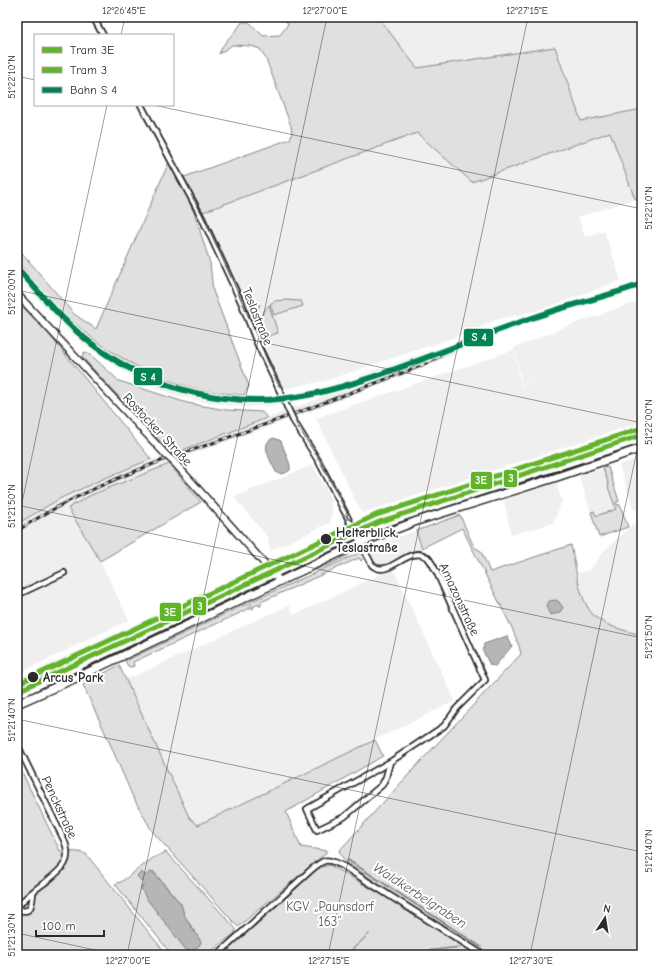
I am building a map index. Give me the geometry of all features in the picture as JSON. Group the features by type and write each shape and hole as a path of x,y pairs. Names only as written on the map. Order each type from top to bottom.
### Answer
{"main road":[{"name":"Rostocker Straße","path":"17,294 172,461 280,581"},
{"path":"17,695 356,535 414,512 642,439"},
{"path":"17,704 360,543 424,518 554,478 642,448"}],"street":[{"path":"93,17 102,34"},
{"name":"Teslastraße","path":"142,106 200,213 239,296 260,350 278,390 293,420 319,462 356,535"},
{"name":"Amazonstraße","path":"356,535 368,559 376,569 383,569 412,555 419,554 427,557 437,573 485,680 457,708 444,726 390,762"},
{"path":"17,595 64,573"},
{"name":"Penckstraße","path":"17,744 64,840 68,852 63,867 33,893"},
{"path":"390,762 382,785 344,817 317,830 307,809 390,762"},
{"path":"217,955 321,862 329,860 343,866 480,953"}],"shaded area":[{"path":"378,17 642,17 642,109 581,121 555,47 417,68"},
{"path":"610,131 635,199 578,217 585,237 604,230 621,280 535,311 495,320 473,331 325,381 283,389 252,320 259,305 243,300 203,212 417,132 472,182"},
{"path":"17,261 70,319 92,338 112,352 163,378 182,385 207,391 267,396 312,390 352,378 496,328 498,335 418,370 304,414 167,463 91,495 68,508 100,561 129,620 17,674 17,524 61,498 105,478 151,459 158,459 328,395 275,406 243,407 205,402 158,389 124,372 87,347 68,331 17,277"},
{"path":"642,300 642,422 362,513 316,418 514,350 521,385 541,379 522,384 514,348 573,324 604,314 615,344 604,313"},
{"path":"274,438 281,441 290,465 290,470 285,473 280,474 276,472 269,458 267,444 269,440"},
{"path":"642,457 642,508 634,510 619,465"},
{"path":"313,465 331,499 332,514 330,523 271,550 268,541 269,539 234,497"},
{"path":"608,467 628,527 599,537 579,476"},
{"path":"556,483 562,501 553,523 511,535 504,500"},
{"path":"634,523 642,532 642,635 611,626 598,619 588,610 583,599 578,573 591,569 604,551"},
{"path":"416,531 422,548 383,568 378,566 367,550 373,546"},
{"path":"393,568 455,701 198,825 189,817 125,678 135,676 289,605 294,615"},
{"path":"556,600 563,608 559,613 550,615 546,606 549,601"},
{"path":"507,636 512,646 495,666 490,665 483,651 484,644"},
{"path":"152,871 181,904 184,915 201,942 199,946 191,951 186,950 146,898 141,888 144,884 137,876 142,872 145,876"}],"green space":[{"path":"283,17 378,17 417,68 555,47 581,121 642,109 642,197 635,199 610,132 472,182 417,133 203,212 184,177 290,139 292,133 291,126 266,59 260,49 251,46 232,45 219,54 223,45 242,22 249,22 263,36 280,35 288,24"},
{"path":"169,162 176,173 195,215 210,263 213,291 249,386 244,395 208,391 189,387 152,374 117,355 71,320 50,299 17,261 17,247 74,314 96,329"},
{"path":"17,301 42,326 151,459 61,498 17,524"},
{"path":"275,301 301,301 303,306 274,315 270,304"},
{"path":"244,302 260,305 252,320"},
{"path":"269,305 278,333 260,339 260,321 263,313"},
{"path":"84,352 92,356 119,381 187,403 226,410 262,412 267,418 172,454 82,357"},
{"path":"169,464 201,502 100,561 68,508 91,495"},
{"path":"608,467 619,501 616,502 617,505 620,505 628,527 599,537 591,512 594,511 596,516 616,509 603,468"},
{"name":"KGV „Paunsdorf 163“","path":"460,515 474,547 481,551 490,572 571,545 582,596 592,613 608,625 642,635 642,955 347,955 370,933 346,955 223,955 319,868 329,865 400,905 401,904 432,921 344,860 339,851 521,654 512,628 462,528 422,548 416,531"},
{"path":"361,552 364,557 361,561 359,558 261,602 261,606 258,604 253,607 253,609 250,602"},
{"path":"348,553 349,555 328,565 293,578"},
{"path":"259,568 40,672 39,670 250,571"},
{"path":"263,572 256,579 47,677 46,675"},
{"path":"269,580 212,610 17,701 17,699 59,679 72,671"},
{"path":"248,603 251,610 250,608 245,610 244,613 242,611 133,662 134,666 128,666 125,661"},
{"path":"119,665 189,817 198,825 375,740 383,756 286,812 301,847 328,851 238,927 152,831 132,795 83,685"},
{"path":"17,762 60,851 86,854 167,955 17,955"},
{"path":"166,852 236,929 234,934 206,955 172,955 115,884 121,882 153,858","holes":["153,871 181,904 184,915 201,942 141,888"]}],"waterway":[{"name":"Waldkerbelgraben","path":"348,860 481,947"},
{"path":"408,955 417,952 461,947"}],"tram line":[{"path":"191,195 202,214 297,425 320,461 347,513 346,525 338,535"},
{"name":"3E","path":"17,684 376,515 642,428"},
{"name":"3","path":"20,690 379,522 642,435"},
{"path":"344,514 349,519 354,521 367,522"}],"railway":[{"path":"294,414 418,367 497,331"},
{"path":"173,457 286,417"},
{"path":"17,531 71,500 127,474 166,459"}],"transit line":[{"path":"17,268 72,327 92,344 116,360 141,374 167,385 194,393 222,398 251,400 279,399 308,395 348,385 556,310 642,284"}],"place":[{"name":"Heiterblick, Teslastraße","path":"326,539"},
{"name":"Arcus Park","path":"33,677"}]}
